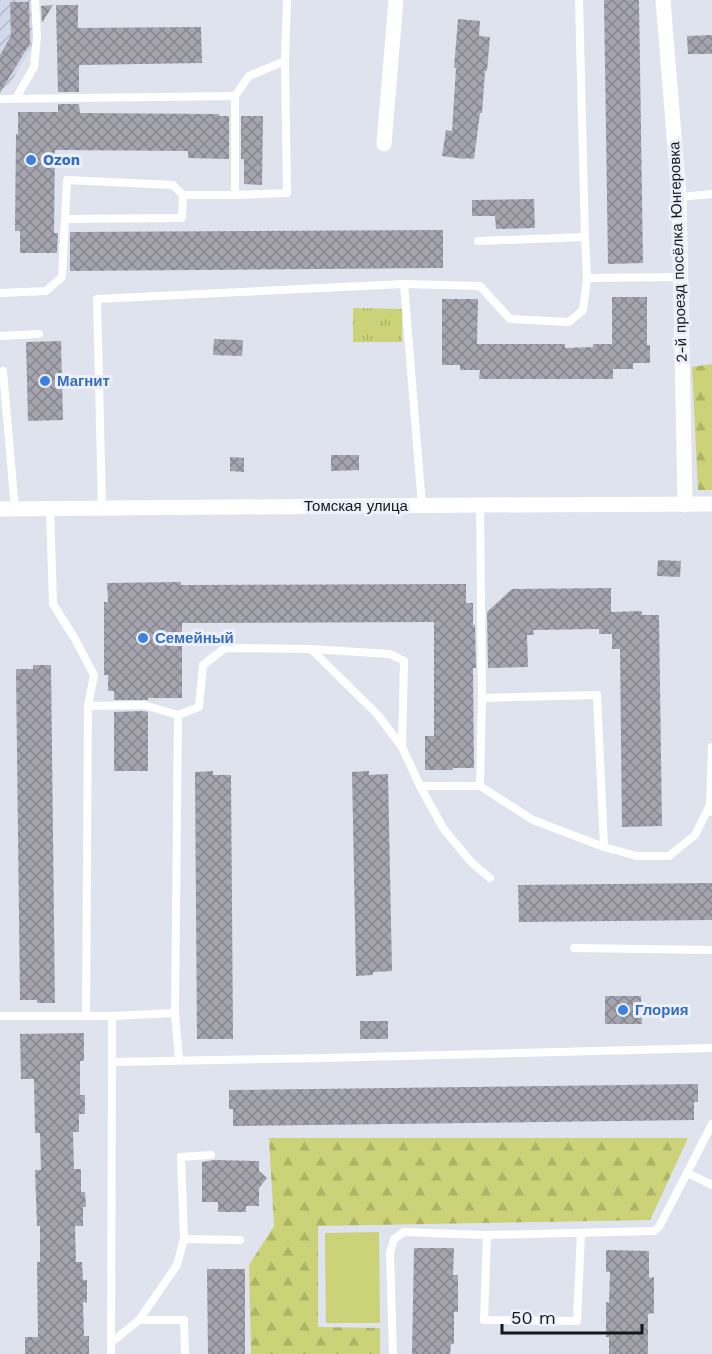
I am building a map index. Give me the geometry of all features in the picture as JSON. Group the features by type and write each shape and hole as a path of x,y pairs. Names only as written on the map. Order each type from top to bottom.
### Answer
{"street":[{"path":"384,144 396,0"},
{"name":"2-й проезд посёлка Юнгеровка","path":"663,0 679,197 685,505"},
{"name":"Томская улица","path":"7,509 712,504"}],"lane":[{"path":"16,99 34,67 37,37 35,0"},
{"path":"0,293 46,291 62,277 67,180 173,185 183,195 287,193 285,61 287,0"},
{"path":"102,508 97,299 404,284 480,286 510,319 569,322 583,310 587,278 579,0"},
{"path":"235,195 235,96 249,76 285,61"},
{"path":"0,99 235,96"},
{"path":"679,197 712,194"},
{"path":"65,219 182,218 183,195"},
{"path":"478,241 585,237"},
{"path":"587,278 680,277"},
{"path":"404,284 422,506"},
{"path":"0,336 39,334"},
{"path":"3,371 7,509"},
{"path":"480,505 482,698 480,786"},
{"path":"50,510 52,604 75,639 94,675 88,706 86,1016"},
{"path":"88,706 144,705 178,715 199,707 203,665 225,648 311,649 390,654 404,661 402,747"},
{"path":"311,649 377,714 402,747 443,828 471,862 489,878"},
{"path":"482,698 597,695 604,847"},
{"path":"178,715 175,1013 179,1060"},
{"path":"420,786 480,786 533,820 604,847 637,856 669,856 695,835 711,809 712,747"},
{"path":"574,948 712,950"},
{"path":"0,1016 112,1016 175,1013"},
{"path":"111,1354 112,1016"},
{"path":"112,1062 712,1048"},
{"path":"393,1354 390,1253 394,1239 404,1232 487,1235 654,1231 659,1227 712,1124"},
{"path":"112,1342 139,1320 177,1265 184,1239 181,1157 211,1155"},
{"path":"687,1173 712,1185"},
{"path":"487,1235 484,1320 578,1322 581,1233"},
{"path":"184,1239 240,1240"},
{"path":"139,1320 183,1320 185,1354"}],"shaded area":[{"path":"0,0 34,0 33,45 9,85 0,90"}],"green space":[{"path":"353,308 402,309 402,342 353,342"},
{"path":"712,364 712,490 698,490 692,367"},
{"path":"269,1138 688,1138 650,1220 318,1226 318,1327 380,1328 380,1354 251,1354 249,1265 274,1226"},
{"path":"379,1232 380,1323 326,1323 325,1233"}],"building":[{"path":"604,0 639,0 643,263 608,264"},
{"path":"10,2 29,2 30,43 0,93 0,55 11,36"},
{"path":"53,5 42,23 41,6"},
{"path":"56,5 78,5 78,28 201,27 202,63 79,65 79,92 58,92"},
{"path":"458,19 480,21 479,36 490,37 482,113 480,113 474,159 442,156 446,130 452,131"},
{"path":"712,35 712,54 688,54 687,36"},
{"path":"58,104 79,104 80,113 229,116 229,159 188,158 188,151 55,150 54,233 58,233 57,253 20,253 20,231 15,231 18,112 58,112"},
{"path":"241,116 263,116 262,185 244,184 244,159 241,159"},
{"path":"534,199 535,228 496,229 495,216 472,216 472,200"},
{"path":"443,230 443,268 70,271 70,232"},
{"path":"612,297 647,297 647,345 650,345 650,363 633,363 633,369 613,369 613,379 479,379 480,370 460,370 460,365 442,365 442,299 478,299 477,344 565,344 565,348 612,344"},
{"path":"214,339 243,340 242,356 213,355"},
{"name":"Магнит","path":"61,341 63,420 28,421 26,342"},
{"path":"331,455 359,455 359,470 331,471"},
{"path":"230,457 244,458 244,472 230,471"},
{"path":"658,560 681,561 680,577 657,576"},
{"path":"181,582 181,585 466,584 466,603 473,603 473,626 475,624 474,768 425,770 425,736 434,736 434,622 182,623 182,698 114,700 114,691 108,691 108,675 104,675 104,602 108,602 107,583"},
{"path":"611,588 611,612 642,611 642,615 659,615 662,826 622,827 620,649 612,649 612,634 599,634 599,629 533,630 534,635 527,635 528,667 488,668 487,612 512,589"},
{"path":"33,665 51,665 55,1003 20,1000 16,669 33,669"},
{"path":"114,712 148,712 148,771 114,771"},
{"path":"213,771 213,775 231,775 233,1039 197,1039 195,772"},
{"path":"369,771 369,775 388,774 392,971 356,976 352,772"},
{"path":"712,883 712,920 519,922 518,885"},
{"name":"Глория","path":"605,996 641,996 642,1024 605,1024"},
{"path":"360,1021 388,1021 388,1039 360,1039"},
{"path":"84,1033 84,1061 80,1061 80,1095 85,1095 85,1114 79,1114 79,1132 73,1132 74,1169 81,1169 81,1192 85,1192 86,1207 83,1207 83,1226 75,1226 76,1262 82,1262 83,1280 87,1280 87,1303 83,1302 84,1336 89,1336 89,1354 25,1354 25,1337 38,1337 37,1262 40,1262 40,1226 37,1226 35,1170 41,1170 40,1133 35,1133 34,1079 21,1079 20,1034"},
{"path":"698,1084 698,1102 694,1102 694,1120 233,1126 233,1109 229,1109 229,1090"},
{"path":"259,1161 259,1171 267,1178 259,1188 259,1206 246,1206 246,1212 218,1212 218,1202 202,1202 202,1162"},
{"path":"414,1248 454,1248 453,1275 458,1275 458,1312 454,1312 454,1344 451,1344 450,1354 412,1354"},
{"path":"606,1250 649,1251 649,1278 654,1277 654,1313 648,1314 648,1354 609,1354 609,1337 606,1337 606,1302 609,1303 610,1272 606,1272"},
{"path":"207,1269 245,1269 245,1354 208,1354"}],"place":[{"name":"Ozon","path":"31,160"},
{"name":"Магнит","path":"45,381"},
{"name":"Семейный","path":"143,638"},
{"name":"Глория","path":"623,1010"}]}
